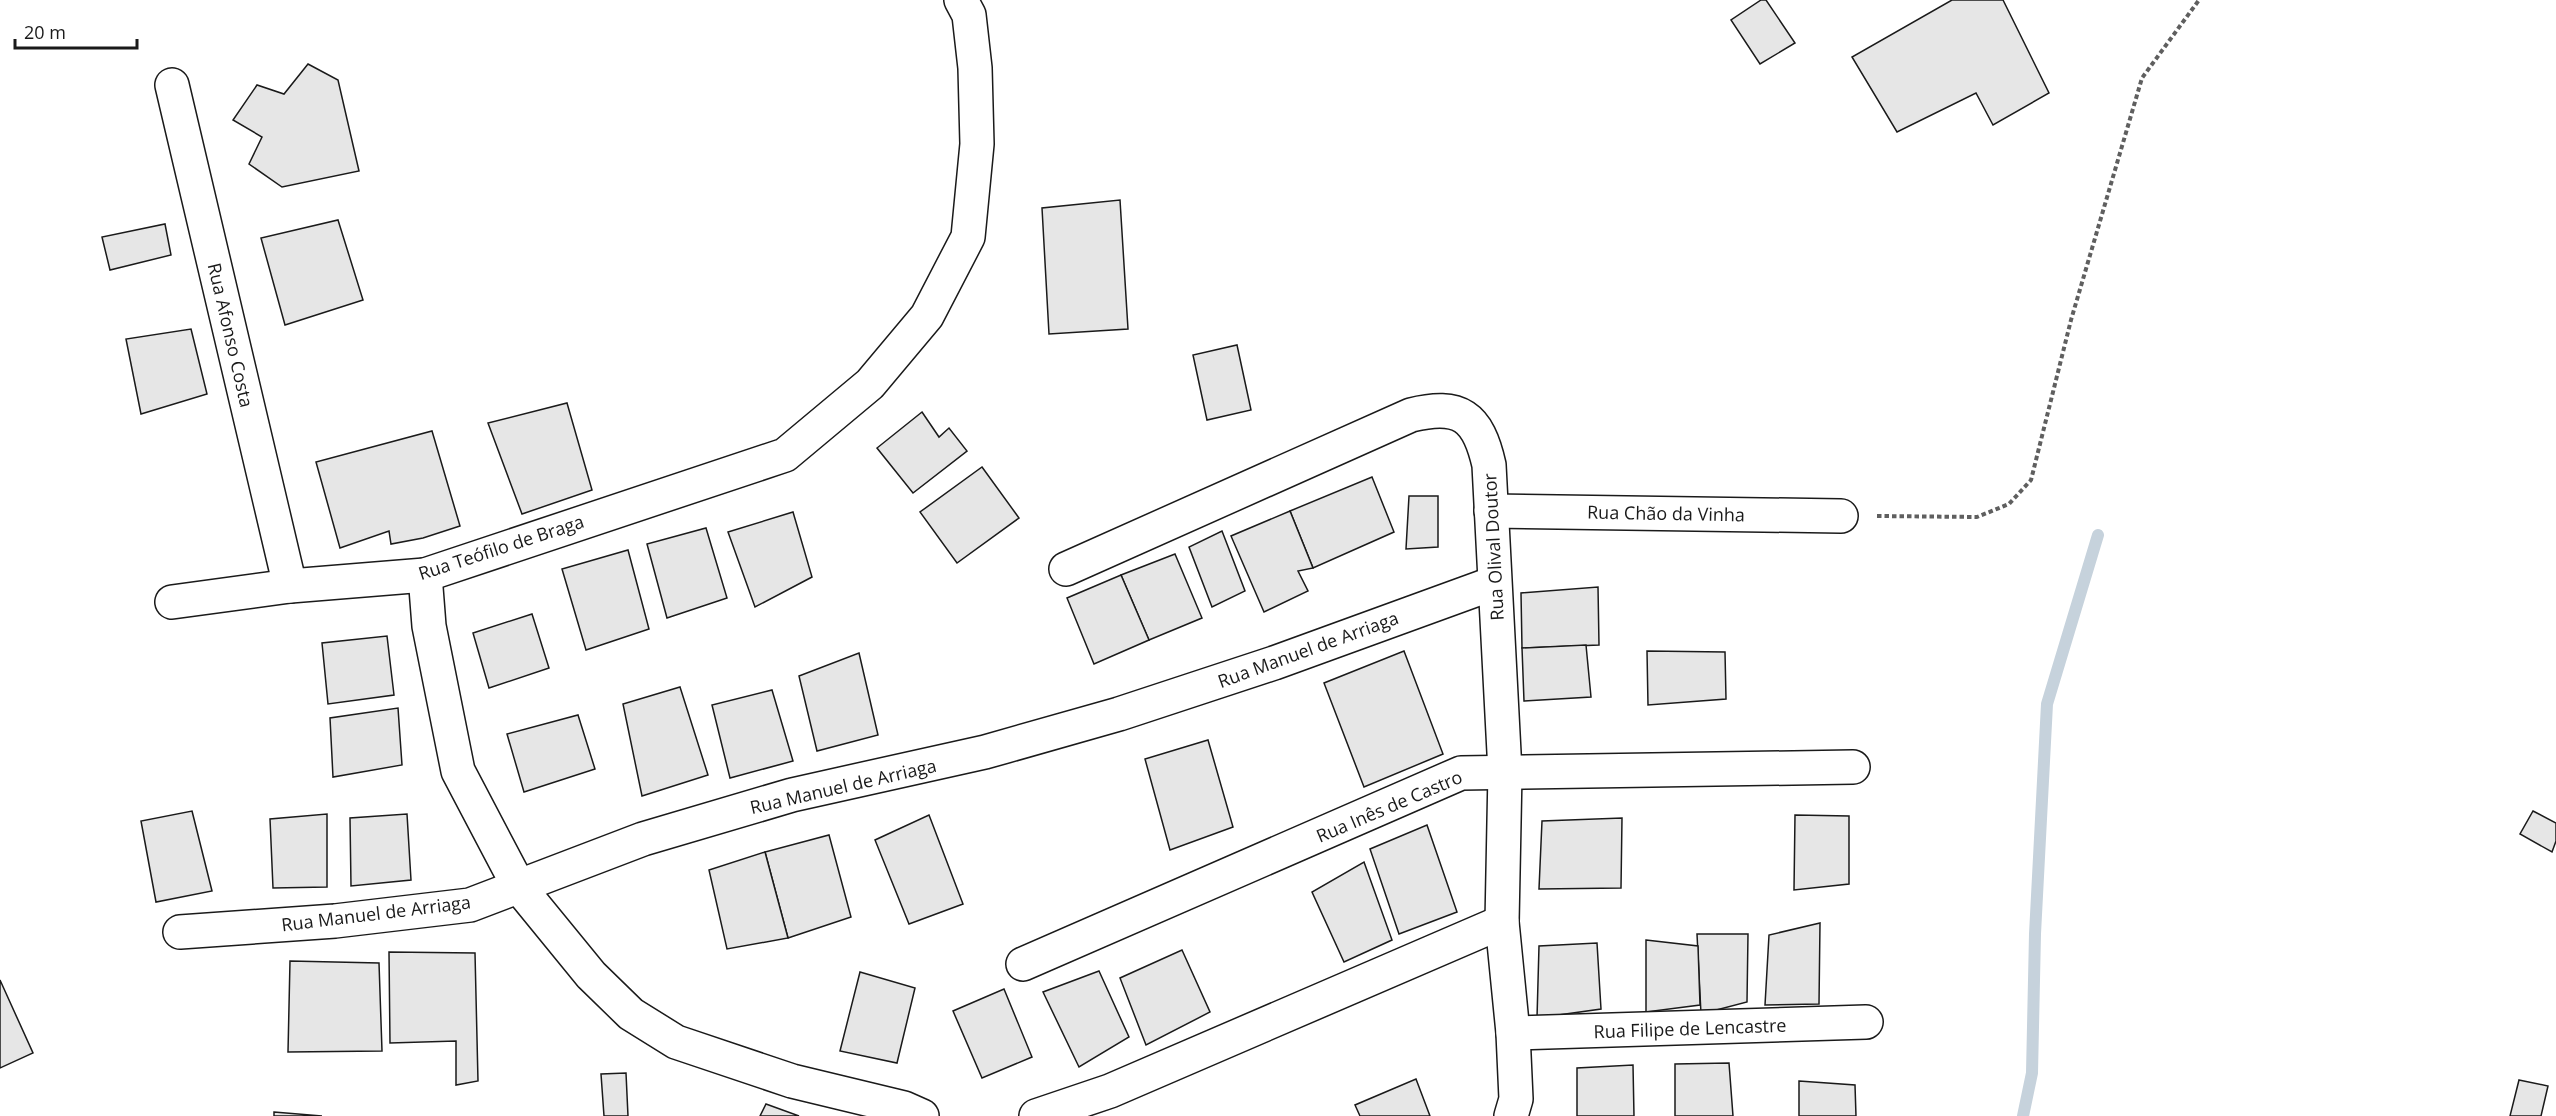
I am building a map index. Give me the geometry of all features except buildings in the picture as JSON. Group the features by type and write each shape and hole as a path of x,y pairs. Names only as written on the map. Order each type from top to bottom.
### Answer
{"street":[{"name":"Rua Teófilo de Braga","path":"172,602 290,586 425,575 785,455 870,384 927,316 968,237 977,144 976,79 969,15 961,0"},
{"name":"Rua Afonso Costa","path":"172,85 290,586"},
{"name":"Rua Olival Doutor","path":"1066,569 1411,415 1436,409 1459,413 1478,431 1489,465 1505,772 1502,922 1513,1033 1516,1099 1511,1116"},
{"name":"Rua Chão da Vinha","path":"1491,511 1841,516"},
{"path":"425,575 429,626 458,771 519,887 591,975 631,1014 676,1042 792,1082 904,1108 922,1116"},
{"name":"Rua Manuel de Arriaga","path":"180,932 335,921 470,905 643,839 792,795 985,752 1119,714 1275,663 1494,582"},
{"name":"Rua Inês de Castro","path":"1023,964 1461,773 1853,767"},
{"path":"1036,1116 1110,1091 1502,922"},
{"name":"Rua Filipe de Lencastre","path":"1513,1033 1866,1022"}],"path":[{"path":"1841,516 1977,517 2009,504 2031,480 2071,320 2142,78 2199,0"}],"waterway":[{"path":"2023,1116 2032,1073 2035,934 2047,704 2098,535"}]}
